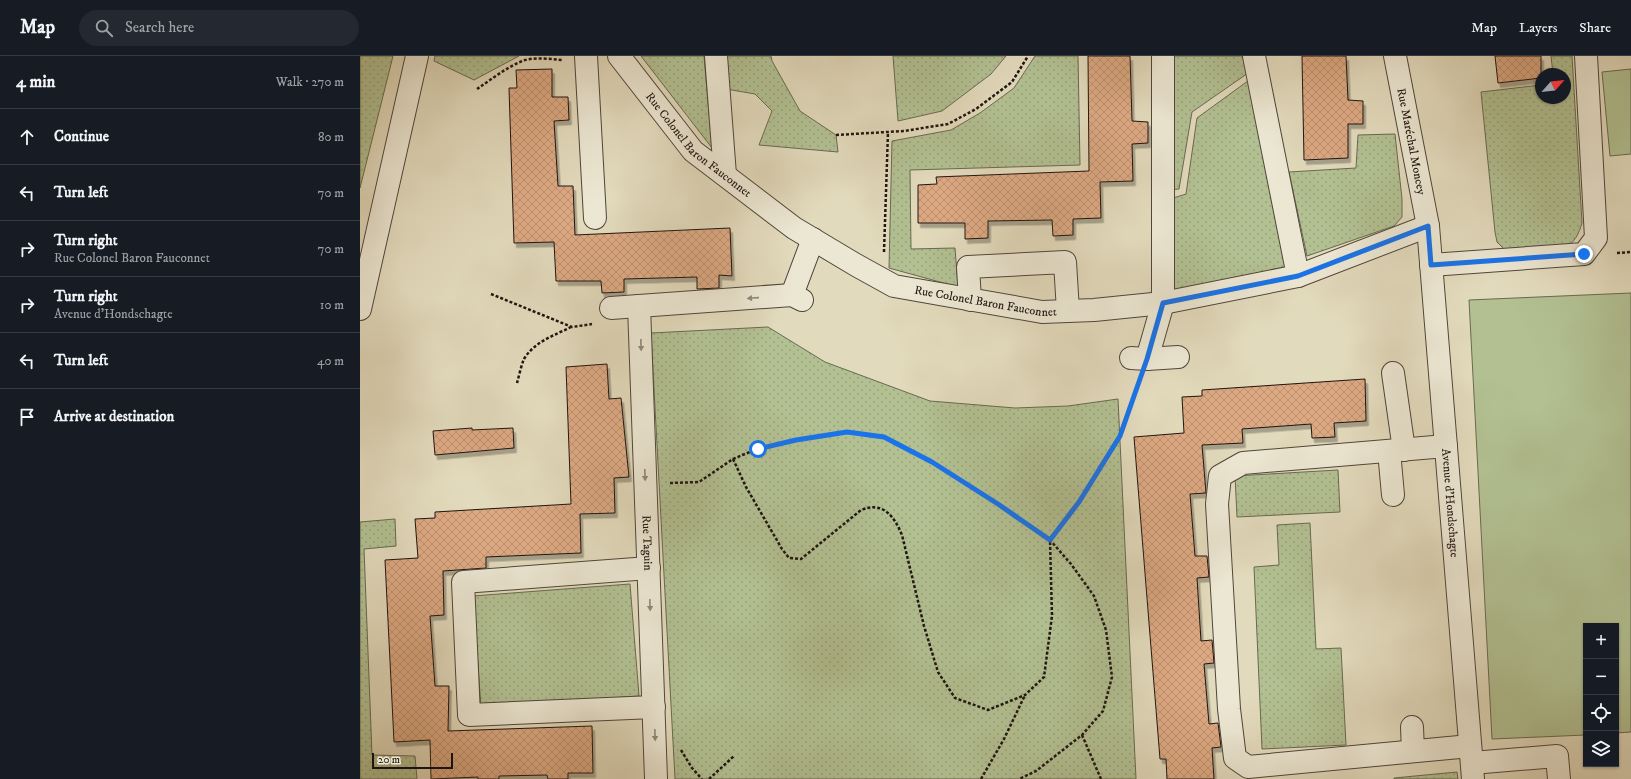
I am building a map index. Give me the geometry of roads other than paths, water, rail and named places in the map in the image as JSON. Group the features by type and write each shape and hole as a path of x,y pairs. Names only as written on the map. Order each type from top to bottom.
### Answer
{"lane":[{"path":"360,309 417,56"},
{"name":"Rue Colonel Baron Fauconnet","path":"619,56 693,152 794,228 894,286 1042,312 1163,303 1298,276 1428,226"},
{"path":"716,56 725,175"},
{"path":"1163,56 1163,303 1139,359 1178,357"},
{"path":"1254,56 1298,276"},
{"name":"Rue Maréchal Moncey","path":"1395,56 1428,226"},
{"path":"1431,265 1584,254 1588,249 1596,238 1586,56"},
{"path":"586,59 594,218"},
{"name":"Avenue d'Hondschagte","path":"1428,226 1472,762"},
{"path":"611,308 797,297 814,239"},
{"path":"970,300 968,267 1065,262 1068,311"},
{"name":"Rue Taguin","path":"639,306 656,779"},
{"path":"1393,373 1396,451 1393,495"},
{"path":"1446,446 1243,463 1220,476 1217,504 1234,758 1248,767 1413,751 1472,762 1557,756 1558,779"},
{"path":"649,568 463,582 469,715 654,707"},
{"path":"1412,727 1413,751"}]}
